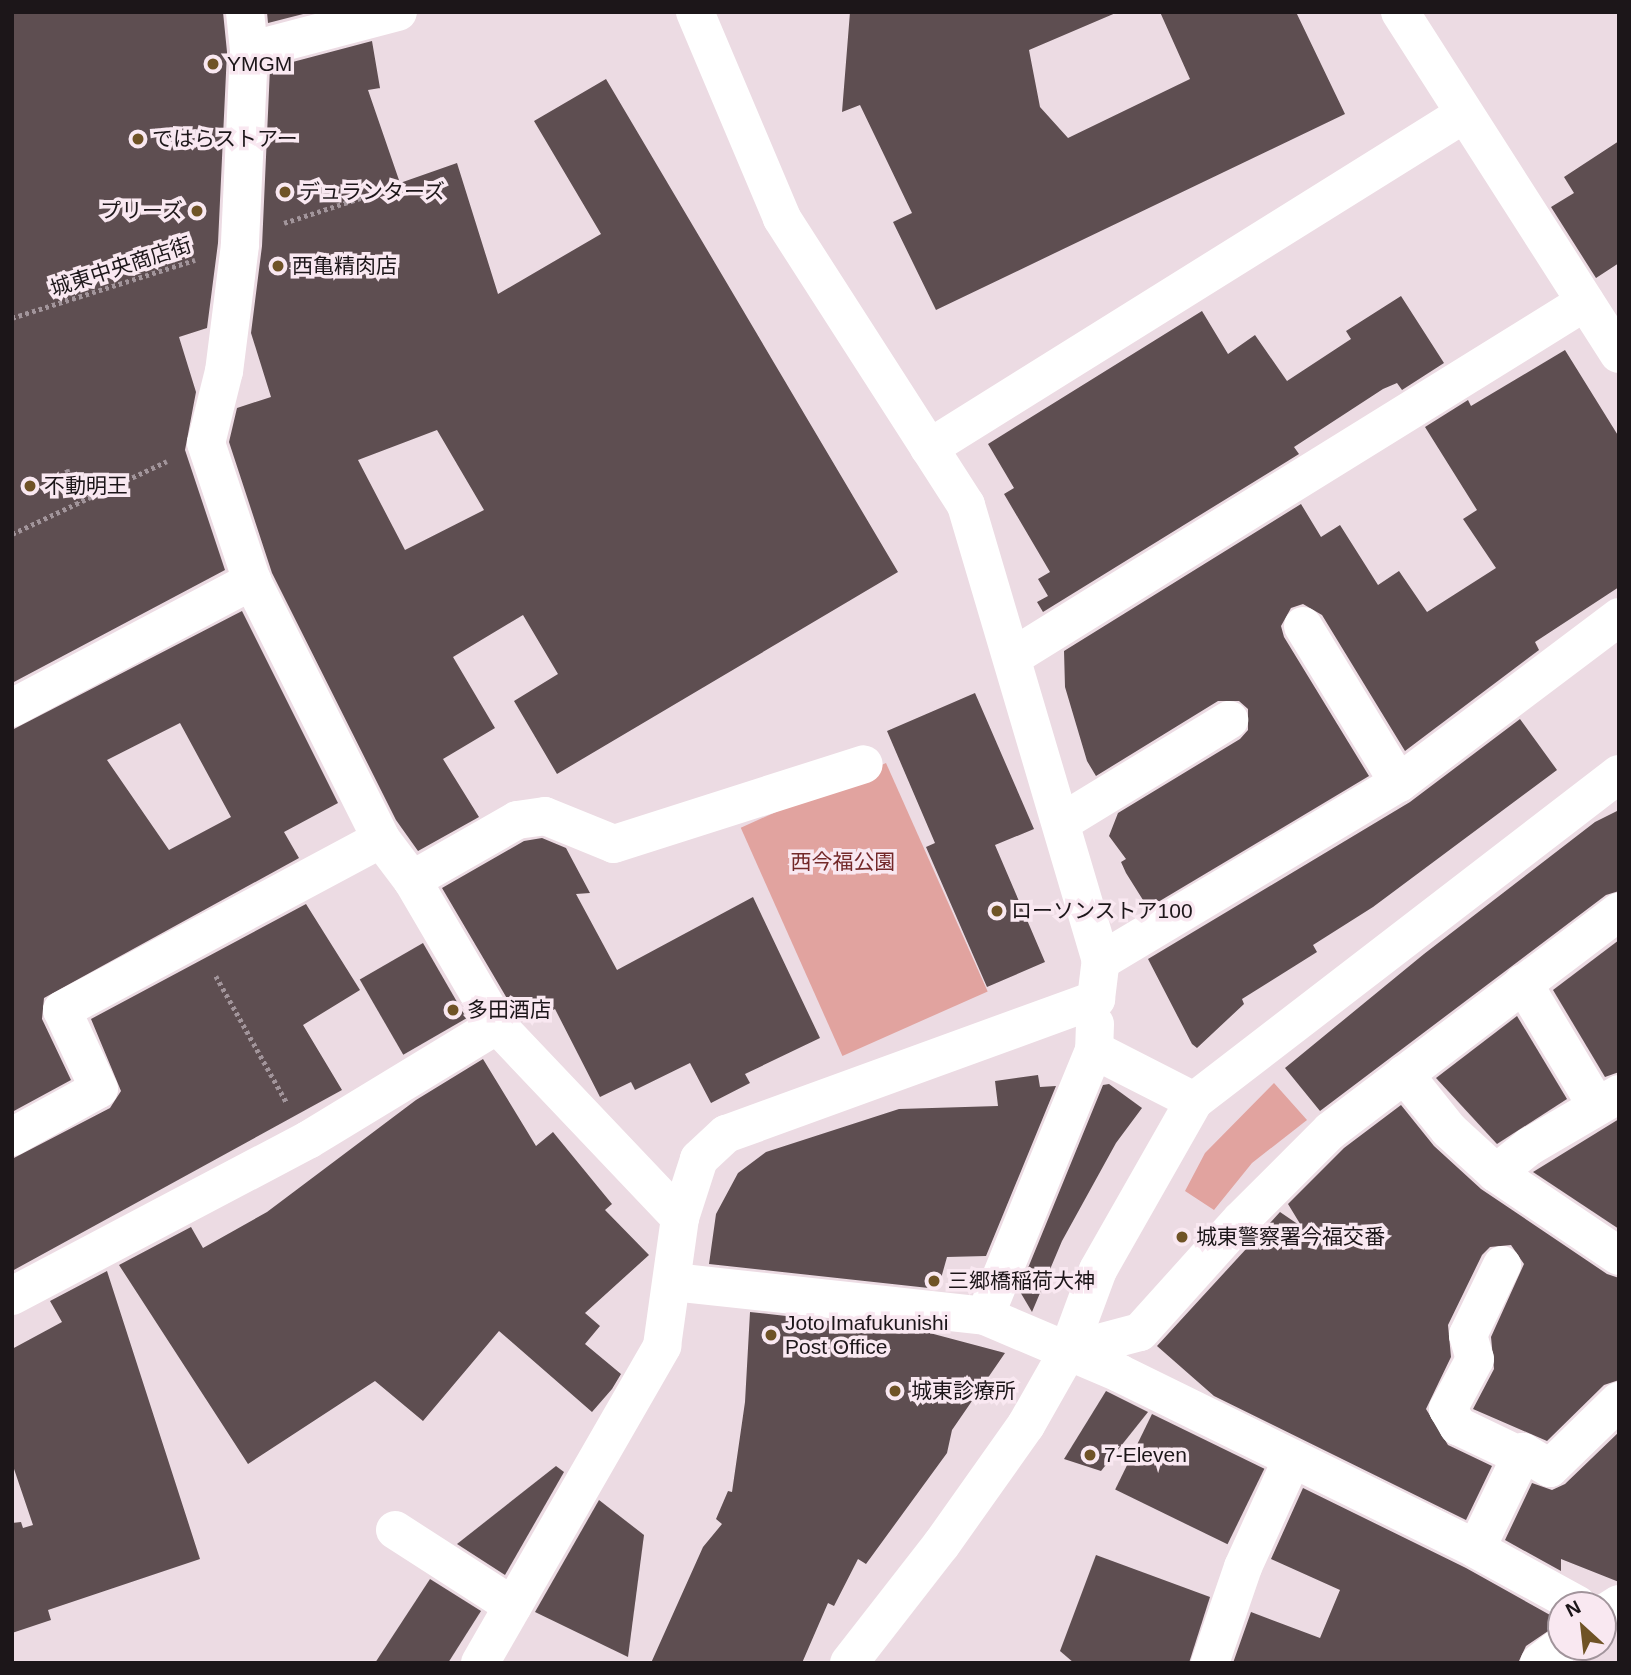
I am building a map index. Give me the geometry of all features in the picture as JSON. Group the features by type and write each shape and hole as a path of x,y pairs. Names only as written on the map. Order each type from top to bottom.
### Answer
{"street":[{"path":"244,12 249,51 240,242 224,372 206,443 252,581 381,839 412,880 497,1025 680,1218"},
{"path":"249,51 398,12"},
{"path":"695,12 782,218 967,505 1014,656 1101,961 1094,1050 985,1316"},
{"path":"1400,12 1619,354"},
{"path":"929,448 1464,114"},
{"path":"1014,656 1585,302"},
{"path":"12,708 252,581"},
{"path":"1101,961 1399,783 1619,617"},
{"path":"1303,626 1399,783"},
{"path":"1062,822 1229,720"},
{"path":"412,880 517,820 545,816 614,844 864,764"},
{"path":"849,1663 1018,1436 1068,1351 1098,1270 1194,1101 1619,774"},
{"path":"12,1137 99,1089 62,1010 381,839"},
{"path":"1068,1351 1140,1332 1241,1220 1330,1131 1619,912"},
{"path":"1496,1172 1608,1100 1523,984"},
{"path":"480,1663 662,1346 680,1218 699,1158 726,1134 1096,999"},
{"path":"12,1296 309,1140 497,1025"},
{"path":"1094,1050 1194,1101"},
{"path":"1404,1074 1449,1130 1496,1172 1619,1256"},
{"path":"1502,1265 1468,1335 1475,1359 1448,1409 1458,1426 1521,1456"},
{"path":"673,1282 985,1316 1068,1351 1292,1459 1476,1549 1552,1591"},
{"path":"1476,1549 1523,1452 1550,1468 1619,1401"},
{"path":"1210,1663 1243,1567 1292,1459"},
{"path":"395,1530 513,1606"}],"path":[{"name":"城東中央商店街","path":"12,318 391,188"},
{"path":"12,534 206,443"},
{"path":"67,469 78,503"},
{"path":"194,938 309,1140"}],"green space":[{"name":"西今福公園","path":"886,763 988,991 842,1056 741,828"},
{"path":"1274,1083 1307,1120 1252,1163 1214,1210 1185,1191 1205,1153"}],"building":[{"path":"12,12 223,12 227,52 218,243 207,328 179,337 196,392 185,450 225,570 12,683"},
{"path":"267,12 311,12 268,23"},
{"path":"850,12 1118,12 1029,50 1040,107 1068,138 1190,79 1160,12 1296,12 1345,114 936,310 893,222 912,213 860,105 842,112"},
{"path":"372,41 380,88 368,90 400,183 457,163 498,294 601,234 534,121 606,79 898,572 557,774 514,701 558,674 523,615 453,657 495,728 443,759 479,817 418,851 396,820 272,573 229,442 237,408 271,397 251,333 262,246 270,68","holes":["437,430 484,510 405,550 358,460"]},
{"path":"1619,141 1619,263 1596,278 1551,207 1574,193 1564,177"},
{"path":"1401,296 1444,363 1402,390 1397,383 1383,389 1294,447 1299,454 1043,612 1037,602 1048,596 1038,579 1050,572 1004,494 1014,488 988,444 1202,311 1228,354 1255,335 1287,381 1351,339 1346,331"},
{"path":"1565,350 1619,437 1619,587 1535,642 1539,650 1405,751 1322,615 1303,604 1291,608 1281,626 1284,637 1369,776 1148,908 1121,862 1126,859 1109,836 1118,813 1240,739 1248,730 1248,709 1239,701 1218,701 1096,776 1087,761 1065,687 1064,651 1301,504 1321,537 1340,525 1378,585 1399,571 1427,612 1496,568 1463,519 1477,510 1425,427 1468,400 1471,406"},
{"path":"242,611 338,803 284,832 299,858 44,998 42,1019 71,1080 12,1112 12,730","holes":["180,723 231,817 169,850 107,760"]},
{"path":"975,693 1034,829 995,845 1045,962 987,987 926,847 935,843 887,731"},
{"path":"1520,719 1557,770 1373,907 1313,945 1317,952 1242,999 1244,1004 1197,1048 1192,1044 1148,959 1410,802"},
{"path":"1619,810 1619,891 1606,895 1320,1111 1285,1068 1424,954 1595,822"},
{"path":"542,838 566,848 590,893 576,894 617,970 753,897 820,1038 745,1074 750,1083 711,1103 690,1063 635,1090 631,1082 600,1097 555,1009 548,1013 541,1000 517,1015 442,888 524,841"},
{"path":"306,904 360,990 303,1025 342,1090 12,1271 12,1159 110,1108 121,1091 91,1019"},
{"path":"1619,940 1619,1072 1605,1077 1553,990"},
{"path":"423,943 466,1018 403,1055 360,980"},
{"path":"1517,1016 1567,1099 1497,1144 1436,1078"},
{"path":"483,1059 536,1146 553,1132 612,1204 605,1210 649,1255 585,1313 600,1326 585,1344 621,1374 592,1412 499,1331 423,1421 375,1381 248,1464 119,1265 191,1227 203,1248 267,1212 416,1100"},
{"path":"1038,1075 1040,1087 1056,1086 986,1256 947,1257 938,1289 709,1264 716,1214 738,1173 766,1152 899,1109 998,1106 995,1081"},
{"path":"1109,1084 1142,1108 1116,1143 1062,1241 1032,1312 1019,1290 1103,1085"},
{"path":"1401,1105 1434,1146 1481,1189 1607,1274 1619,1278 1619,1380 1604,1385 1547,1441 1473,1409 1494,1369 1491,1337 1524,1264 1511,1245 1490,1247 1482,1255 1448,1325 1451,1357 1426,1409 1448,1445 1492,1466 1466,1520 1214,1396 1157,1346 1280,1212 1302,1227 1288,1204 1344,1148"},
{"path":"1619,1119 1619,1229 1533,1172"},
{"path":"107,1271 200,1559 48,1610 51,1620 12,1633 12,1523 21,1522 23,1528 33,1525 12,1463 12,1349 62,1322 50,1301"},
{"path":"750,1312 926,1332 1005,1353 952,1430 947,1453 866,1564 858,1559 834,1606 828,1603 802,1663 651,1663 703,1547 722,1524 716,1519 728,1491 732,1492 745,1402"},
{"path":"1106,1391 1148,1412 1101,1471 1064,1459"},
{"path":"1152,1414 1264,1469 1228,1544 1115,1489"},
{"path":"1619,1432 1619,1582 1561,1559 1561,1571 1505,1540 1532,1483 1552,1490 1565,1484"},
{"path":"556,1466 564,1472 505,1575 457,1544"},
{"path":"1303,1488 1466,1568 1547,1613 1547,1632 1526,1646 1518,1663 1233,1663 1251,1612 1320,1638 1340,1590 1271,1559"},
{"path":"599,1500 644,1535 628,1657 535,1612"},
{"path":"1096,1555 1210,1597 1189,1663 1074,1663 1060,1651"},
{"path":"430,1579 481,1611 448,1663 375,1663"}],"place":[{"name":"YMGM","path":"213,64"},
{"name":"ではらストアー","path":"138,139"},
{"name":"デュランターズ","path":"285,192"},
{"name":"プリーズ","path":"197,211"},
{"name":"西亀精肉店","path":"278,266"},
{"name":"不動明王","path":"30,486"},
{"name":"ローソンストア100","path":"997,911"},
{"name":"多田酒店","path":"453,1010"},
{"name":"城東警察署今福交番","path":"1182,1237"},
{"name":"三郷橋稲荷大神","path":"934,1281"},
{"name":"Joto Imafukunishi Post Office","path":"771,1335"},
{"name":"城東診療所","path":"895,1391"},
{"name":"7-Eleven","path":"1090,1455"}]}
